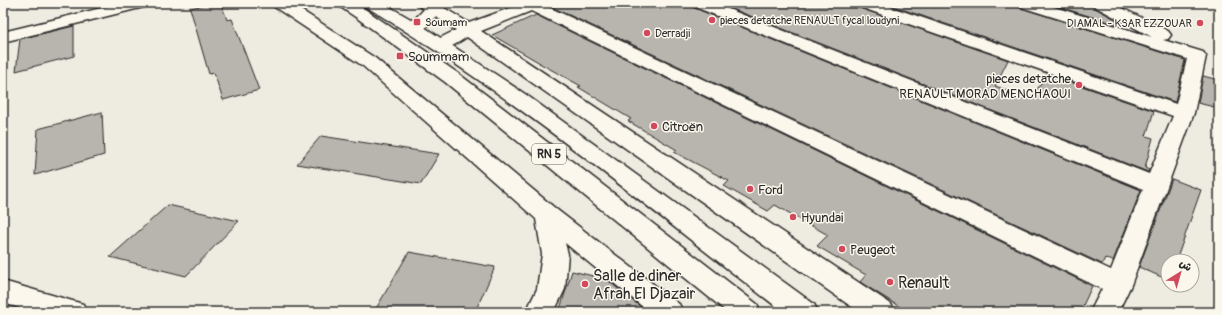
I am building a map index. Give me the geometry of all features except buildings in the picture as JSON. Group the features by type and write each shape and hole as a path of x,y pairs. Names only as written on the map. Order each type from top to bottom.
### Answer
{"main road":[{"path":"3,37 142,3"},
{"path":"279,3 369,62 547,215 669,312"},
{"name":"RN 5","path":"345,3 363,14 452,78 747,312"},
{"name":"RN 5","path":"371,3 415,29 518,98 804,312"},
{"path":"699,3 1157,186"},
{"path":"863,3 1184,113"},
{"path":"1024,3 1197,56"},
{"path":"1100,3 1162,35 1197,56"},
{"path":"440,46 468,30 530,4 1118,285"},
{"path":"415,29 433,5 881,312"},
{"path":"1104,312 1118,285 1184,113 1197,56"},
{"path":"540,312 551,289 554,254 547,215"},
{"path":"3,292 73,312"}],"place":[{"name":"pieces detatche RENAULT fycal loudyni","path":"712,20"},
{"name":"Soumam","path":"417,22"},
{"name":"DIAMAL - KSAR EZZOUAR","path":"1200,23"},
{"name":"Derradji","path":"647,33"},
{"name":"Soummam","path":"400,56"},
{"name":"pieces detatche RENAULT MORAD MENCHAOUI","path":"1079,85"},
{"name":"Citroën","path":"654,126"},
{"name":"Ford","path":"750,189"},
{"name":"Hyundai","path":"793,217"},
{"name":"Peugeot","path":"842,249"},
{"name":"Renault","path":"890,282"},
{"name":"Salle de diner Afrah El Djazair","path":"585,284"}]}
